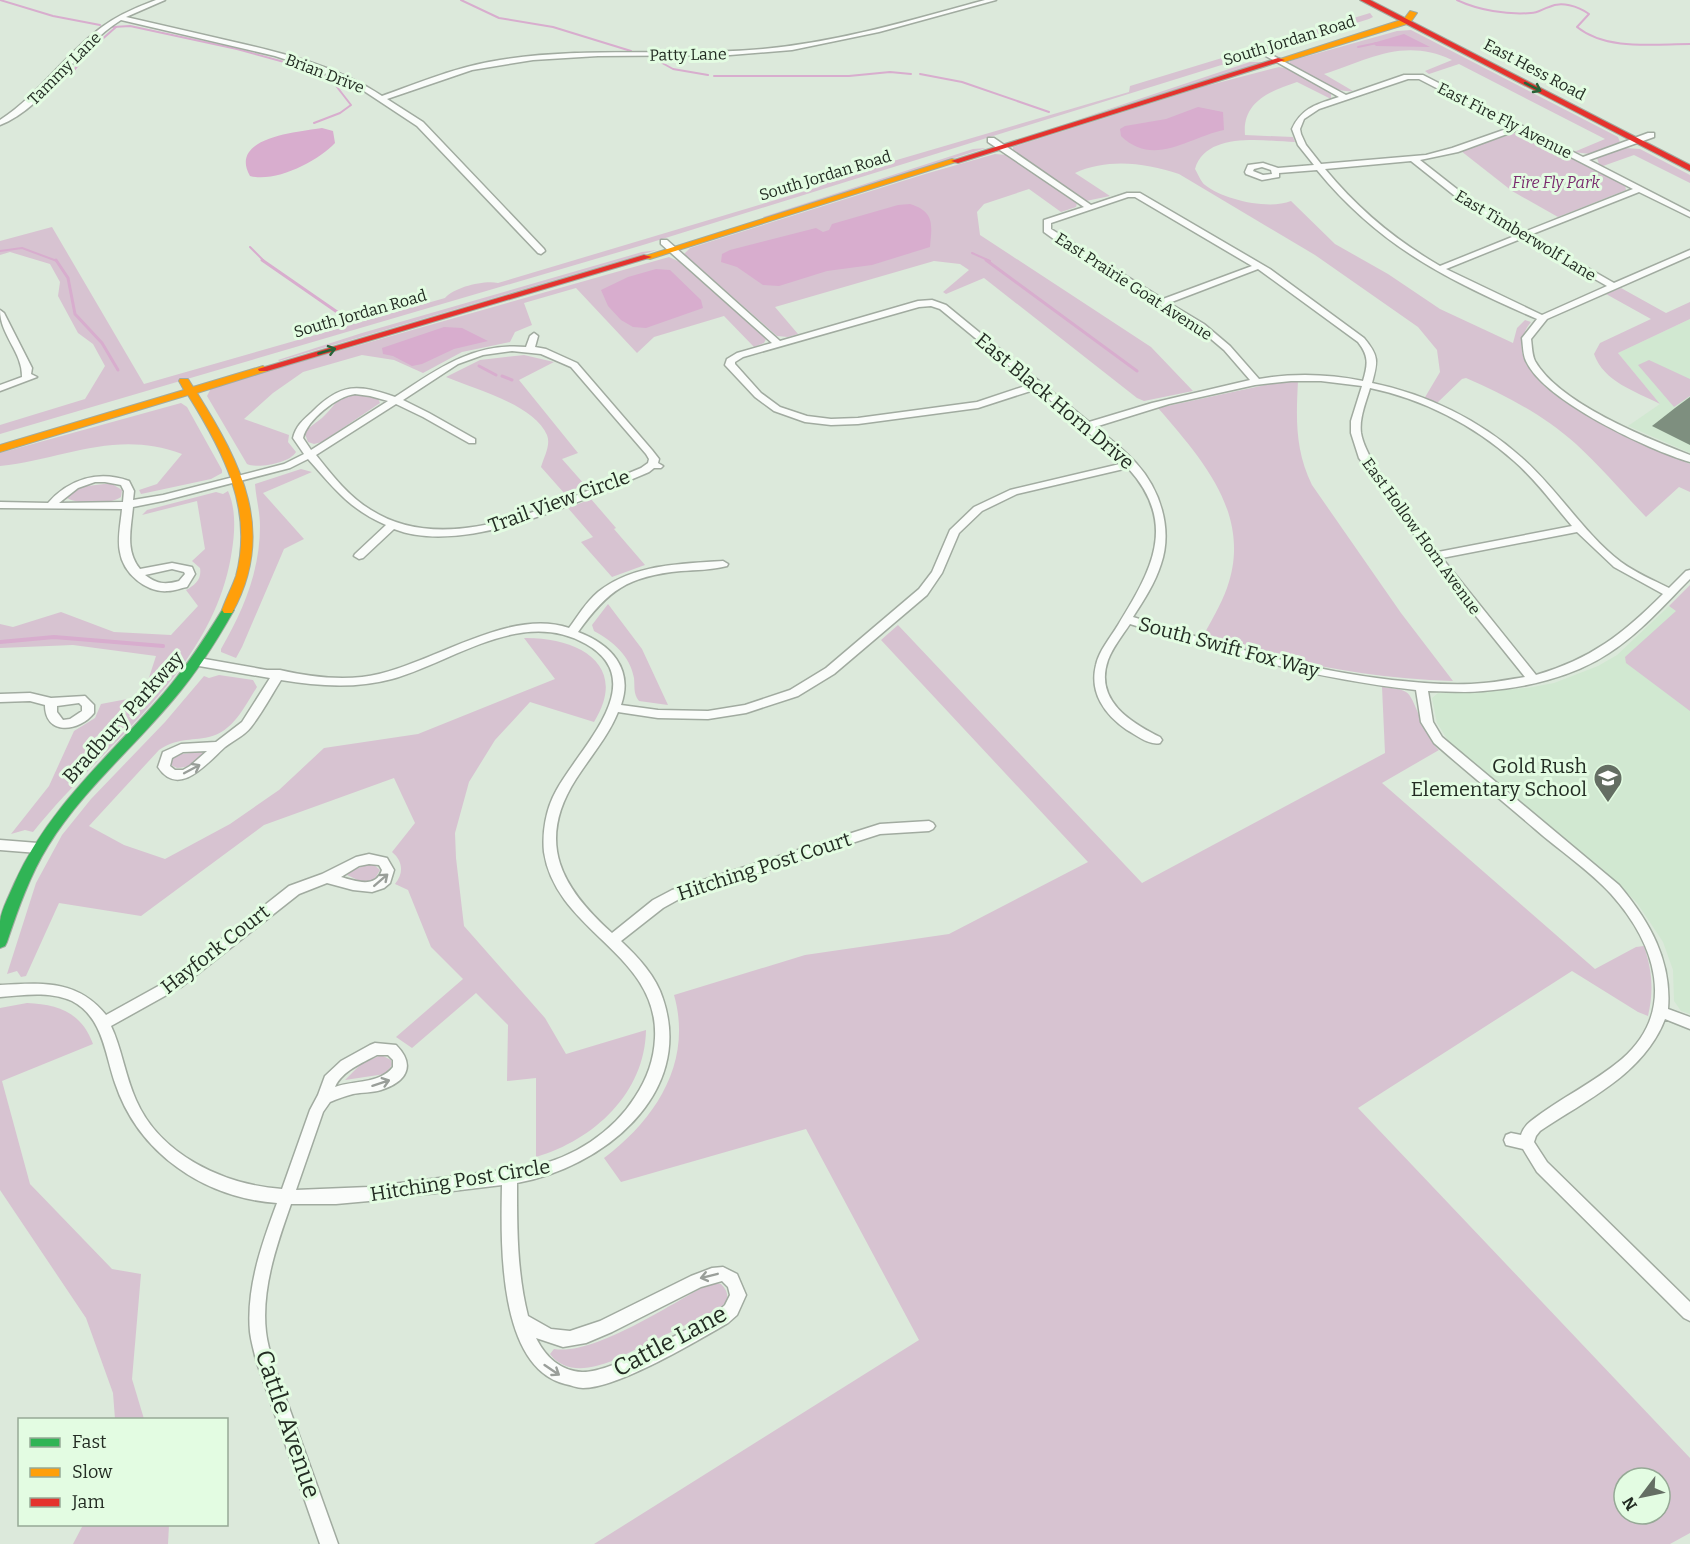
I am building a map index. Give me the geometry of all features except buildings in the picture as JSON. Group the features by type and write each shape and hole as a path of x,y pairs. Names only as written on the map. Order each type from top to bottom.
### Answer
{"main road":[{"name":"East Hess Road","path":"1364,0 1394,14 1410,17 1690,155"},
{"name":"East Hess Road","path":"1386,0 1410,17 1690,168"},
{"name":"South Jordan Road","path":"1272,57 1394,14"},
{"name":"South Jordan Road","path":"0,438 669,246 1272,57 1410,17"},
{"name":"South Jordan Road","path":"0,449 187,386"},
{"name":"Bradbury Parkway","path":"0,942 20,884 38,848 63,814 163,708 200,662 224,621 242,569 247,523 240,478 230,456 187,386"}],"street":[{"name":"Tammy Lane","path":"0,123 33,101 91,39 120,18 162,0"},
{"name":"Patty Lane","path":"383,98 458,72 495,63 547,57 721,53 791,48 853,36 993,0"},
{"name":"Brian Drive","path":"120,18 303,62 349,79 383,98 428,131 541,251"},
{"path":"1272,57 1344,97"},
{"name":"East Fire Fly Avenue","path":"1344,97 1415,74 1690,215"},
{"path":"1344,97 1310,110 1298,123 1298,138 1339,193 1371,224 1439,270 1542,318"},
{"path":"1276,171 1414,159 1455,150 1519,127"},
{"path":"1583,160 1651,135"},
{"path":"996,144 1089,207"},
{"name":"East Timberwolf Lane","path":"1414,159 1457,196 1613,286"},
{"path":"1439,270 1640,189"},
{"name":"East Hollow Horn Avenue","path":"1089,207 1134,193 1259,266 1365,343 1373,363 1356,421 1362,453 1372,471 1435,556 1533,679"},
{"name":"East Prairie Goat Avenue","path":"1089,207 1041,225 1071,247 1214,336 1257,382"},
{"path":"669,246 778,344"},
{"path":"1690,253 1542,318 1531,332 1528,346 1532,363 1549,384 1591,412 1690,459"},
{"path":"1162,302 1259,266"},
{"name":"East Black Horn Drive","path":"1038,385 978,405 847,422 823,421 791,415 766,402 725,360 934,300 943,307 1088,426 1132,464 1154,498 1161,532 1156,565 1101,664 1101,689 1108,705 1122,722 1156,740"},
{"path":"0,313 27,368 29,377 0,388"},
{"path":"530,348 534,336"},
{"name":"Trail View Circle","path":"0,505 94,508 127,506 287,466 311,455 395,402 443,369 468,357 496,350 530,348 559,356 574,365 649,452 656,465 490,528 443,533 392,525 361,508 311,455 300,443 298,432 331,398 344,392 360,390 395,402"},
{"path":"1088,426 1134,409 1257,382 1306,377 1366,384 1440,410 1484,433 1522,463 1616,563 1670,593"},
{"path":"395,402 472,441"},
{"path":"616,708 666,715 708,715 733,712 771,702 822,676 886,624 929,585 954,532 978,509 1014,492 1132,464"},
{"path":"51,505 62,492 74,485 110,479 121,481 128,487 124,554 131,567 139,573"},
{"path":"359,556 392,525"},
{"path":"1435,556 1581,528"},
{"path":"571,633 602,594 628,579 664,569 723,564"},
{"name":"South Swift Fox Way","path":"1127,619 1210,646 1282,664 1420,686 1489,686 1533,679 1571,668 1606,650 1628,634 1690,573"},
{"name":"Hitching Post Circle","path":"0,992 36,989 59,991 89,1005 104,1023 132,1108 165,1149 190,1168 218,1182 264,1196 286,1199 356,1196 510,1176 558,1166 594,1147 628,1117 652,1081 662,1042 659,1004 644,972 568,897 555,870 550,841 553,815 562,790 616,708 620,683 614,663 596,645 571,633 540,629 500,634 405,672 371,680 336,681 200,662"},
{"path":"219,746 243,728 279,674"},
{"path":"1420,686 1427,722 1443,746 1606,881 1632,909 1646,930 1659,962 1662,984 1660,1012 1653,1034 1637,1054 1535,1126 1529,1132 1527,1143 1537,1162 1690,1313"},
{"path":"0,698 30,698 51,702"},
{"name":"Hitching Post Court","path":"612,940 653,908 677,894 866,832 892,826 929,826"},
{"path":"0,845 38,848"},
{"name":"Hayfork Court","path":"104,1023 182,978 286,895 302,885 327,878"},
{"path":"1660,1012 1690,1023"},
{"name":"Cattle Avenue","path":"325,1097 390,1081 400,1069 400,1058 396,1052 384,1047 354,1059 330,1080 286,1199 260,1284 258,1331 264,1360 329,1544"},
{"path":"1511,1140 1527,1143"},
{"name":"Cattle Lane","path":"510,1176 511,1266 515,1296 527,1337 539,1361 559,1375 582,1381 611,1374 709,1325 731,1310 738,1295 732,1279 717,1273 706,1275 671,1295 580,1337 560,1339 551,1337 523,1322"}],"shaded area":[{"path":"1404,34 1430,47 1376,46 1373,43"},
{"path":"1198,107 1223,112 1224,130 1172,148 1159,150 1146,150 1133,145 1121,136 1120,129 1125,126 1166,119"},
{"path":"322,128 333,131 335,143 318,157 284,173 272,176 250,176 246,163 249,153 257,145 283,135"},
{"path":"910,204 928,215 931,225 930,247 872,265 827,271 779,286 763,285 737,267 721,262 722,254 730,250 816,228 823,232 829,230 832,224 898,205"},
{"path":"656,269 670,270 701,300 703,308 646,328 633,327 621,320 608,306 601,290 628,277"},
{"path":"1690,319 1690,453 1628,426 1660,404 1618,353"},
{"path":"444,327 462,328 488,341 454,349 422,364 412,366 393,356 383,354 382,348"},
{"name":"Gold Rush Elementary School","path":"1669,606 1690,616 1690,1014 1681,1011 1674,1001 1673,970 1663,942 1637,903 1605,871 1449,742 1437,723 1432,698 1438,693 1527,688 1554,683 1598,666 1617,655"}],"green space":[{"path":"1370,13 1373,17 1369,19 643,245 0,434 0,425 85,399 105,366 93,344 78,333 58,296 60,282 50,264 10,252 0,255 0,241 52,227 144,384 445,298 470,285 498,283 819,187 825,181 1129,92 1130,86"},
{"path":"1411,30 1618,137 1620,142 1590,154 1574,152 1605,139 1459,64 1429,74 1425,71 1452,60 1435,53 1402,51 1386,53 1324,74 1353,91 1328,86 1290,64 1290,61 1397,31"},
{"path":"1250,62 1265,62 1076,120"},
{"path":"1279,67 1289,69 1331,93 1331,99 1297,82 1268,94 1253,106 1248,114 1245,135 1293,137 1295,142 1253,140 1223,143 1201,157 1195,169 1204,184 1223,195 1247,202 1282,204 1291,201 1335,244 1388,274 1440,309 1513,343 1517,328 1525,320 1531,322 1522,345 1529,368 1549,390 1577,410 1609,427 1690,464 1690,492 1679,487 1646,517 1576,444 1551,424 1510,399 1466,378 1462,379 1436,404 1424,399 1440,372 1437,350 1418,327 1315,255 1179,174 1153,167 1127,164 1088,168 1075,173 1110,196 1086,201 1013,150 1013,147 1206,86"},
{"name":"Fire Fly Park","path":"1515,133 1526,134 1625,185 1626,190 1558,217 1512,191 1461,151"},
{"path":"986,148 765,218 763,217 973,149"},
{"path":"1625,148 1640,149 1690,175 1690,183 1634,155 1603,166 1599,164 1597,158"},
{"path":"995,154 1007,155 1077,203 1076,207 1061,212 1029,189 984,204 977,212 980,235 1151,347 1193,391 1144,401 1137,398 984,278 946,294 943,292 969,270 960,264 934,261 775,307 798,334 788,337 777,336 684,254 690,248"},
{"path":"657,250 278,360 362,333 642,252"},
{"path":"669,257 680,262 766,339 764,343 754,347 724,316 654,337 637,353 576,288 524,303 532,325 515,332 510,342 462,352 423,373 394,360 362,355 303,372 273,393 244,419 289,435 288,442 296,452 293,456 281,462 266,465 247,464 207,396 211,388 229,382"},
{"path":"1621,288 1666,313 1690,302 1690,319 1618,353 1660,404 1613,379 1605,372 1594,354 1600,343 1651,319 1606,294"},
{"path":"524,355 554,362 519,380 578,453 562,459 585,485 564,493 541,467 548,443 547,435 540,424 517,406 446,377 480,360"},
{"path":"1649,360 1690,379 1690,396 1674,407 1638,365"},
{"path":"1298,381 1298,434 1302,459 1312,485 1401,613 1453,681 1358,673 1264,654 1202,638 1227,588 1233,561 1233,536 1228,512 1219,490 1191,447 1158,408 1270,384"},
{"path":"361,394 378,398 380,403 322,442 314,444 308,442 305,434 307,431 338,401 346,396"},
{"path":"181,403 187,407 222,470 222,473 211,479 141,494 139,490 157,484 182,454 158,447 135,444 91,448 0,466 0,453"},
{"path":"301,469 312,472 263,493 304,539 284,549 236,658 221,652 221,649 249,590 257,559 260,526 255,484"},
{"path":"112,484 122,490 121,497 109,502 94,503 67,498 79,487"},
{"path":"228,491 234,520 232,550 221,593 204,632 153,703 61,799 33,832 25,830 11,834 49,786 74,731 95,718 101,704 143,696 156,656 73,645 0,648 0,624 13,627 61,612 114,632 171,635 198,606 186,590 199,578 200,568 192,561 205,549 197,501 142,515 147,510"},
{"path":"591,499 645,565 612,577 581,542 593,537 568,508"},
{"path":"1690,585 1690,711 1626,663 1625,657 1676,611 1669,606"},
{"path":"608,604 642,649 668,705 639,701 635,693 632,670 625,656 608,639 594,631 592,625"},
{"path":"898,625 1142,883 1385,753 1382,687 1395,688 1409,695 1428,736 1439,750 1382,783 1595,969 1636,947 1644,946 1651,981 1648,1016 1572,971 1358,1108 1690,1458 1690,1533 1670,1544 594,1544 919,1340 806,1129 621,1182 604,1158 640,1126 666,1087 674,1066 678,1043 679,1020 674,995 805,955 949,934 1088,862 881,640"},
{"path":"524,638 562,643 579,649 592,658 602,670 606,684 604,702 594,722 530,702 495,740 469,782 455,833 456,858 464,926 545,1018 566,1054 646,1030 637,1074 626,1093 612,1111 578,1139 536,1157 536,1078 507,1081 508,1025 476,993 412,1048 396,1037 463,979 431,947 408,890 395,884 400,876 401,867 392,852 415,823 394,778 264,825 141,916 59,903 26,976 21,977 17,971 7,974 36,883 62,835 91,799 165,722 204,676 209,678 219,675 253,680 257,687 238,717 225,730 209,737 171,743 159,750 89,826 124,845 165,859 230,824 279,790 324,748 418,734 555,679"},
{"path":"202,752 204,754 189,766 177,768 171,765 172,759 181,754"},
{"path":"374,865 380,870 374,880 362,882 347,875 350,871"},
{"path":"27,1003 59,1008 68,1012 82,1025 93,1044 2,1081 30,1184 112,1269 141,1274 132,1379 144,1418 115,1418 113,1393 86,1318 0,1190 0,1008"},
{"path":"381,1055 391,1060 392,1065 385,1074 345,1080 361,1064"},
{"path":"711,1283 721,1284 726,1291 727,1300 720,1308 614,1360 588,1368 571,1368 556,1361 550,1354 554,1349 571,1349 612,1336"},
{"path":"82,1526 169,1526 168,1544 73,1544"}],"waterway":[{"path":"0,0 53,16 100,25"},
{"path":"461,0 499,18 553,27 631,51"},
{"path":"1457,0 1483,9 1512,13 1533,13 1554,5 1569,5 1589,14 1577,27 1602,40 1646,45 1690,44"},
{"path":"113,27 130,26 237,49 306,68 330,78 351,105 340,113 314,123"},
{"path":"70,75 91,49 116,27"},
{"path":"1358,47 1377,43"},
{"path":"655,59 673,69 708,75"},
{"path":"714,76 849,76 890,72 911,74"},
{"path":"920,74 962,82 1049,112"},
{"path":"250,247 264,261"},
{"path":"0,251 22,248 57,261"},
{"path":"972,253 990,261"},
{"path":"262,260 353,323"},
{"path":"986,260 1137,371"},
{"path":"57,261 68,278 75,314 102,343 118,370"},
{"path":"479,366 496,375"},
{"path":"502,376 512,380"},
{"path":"0,642 54,637 163,646"}],"traffic: fast":[{"path":"0,942 16,898 42,843 96,774 167,699 189,672 210,643 228,610"}],"traffic: slow":[{"path":"1281,60 1407,21 1413,13"},
{"path":"647,257 955,161"},
{"path":"0,449 263,369"},
{"path":"184,381 218,436 232,463 242,490 247,517 247,546 241,577 228,610"}],"traffic: jam":[{"path":"1364,0 1690,168"},
{"path":"955,161 1281,60"},
{"path":"263,369 647,257"}],"place":[{"name":"Gold Rush Elementary School","path":"1608,804"}]}
